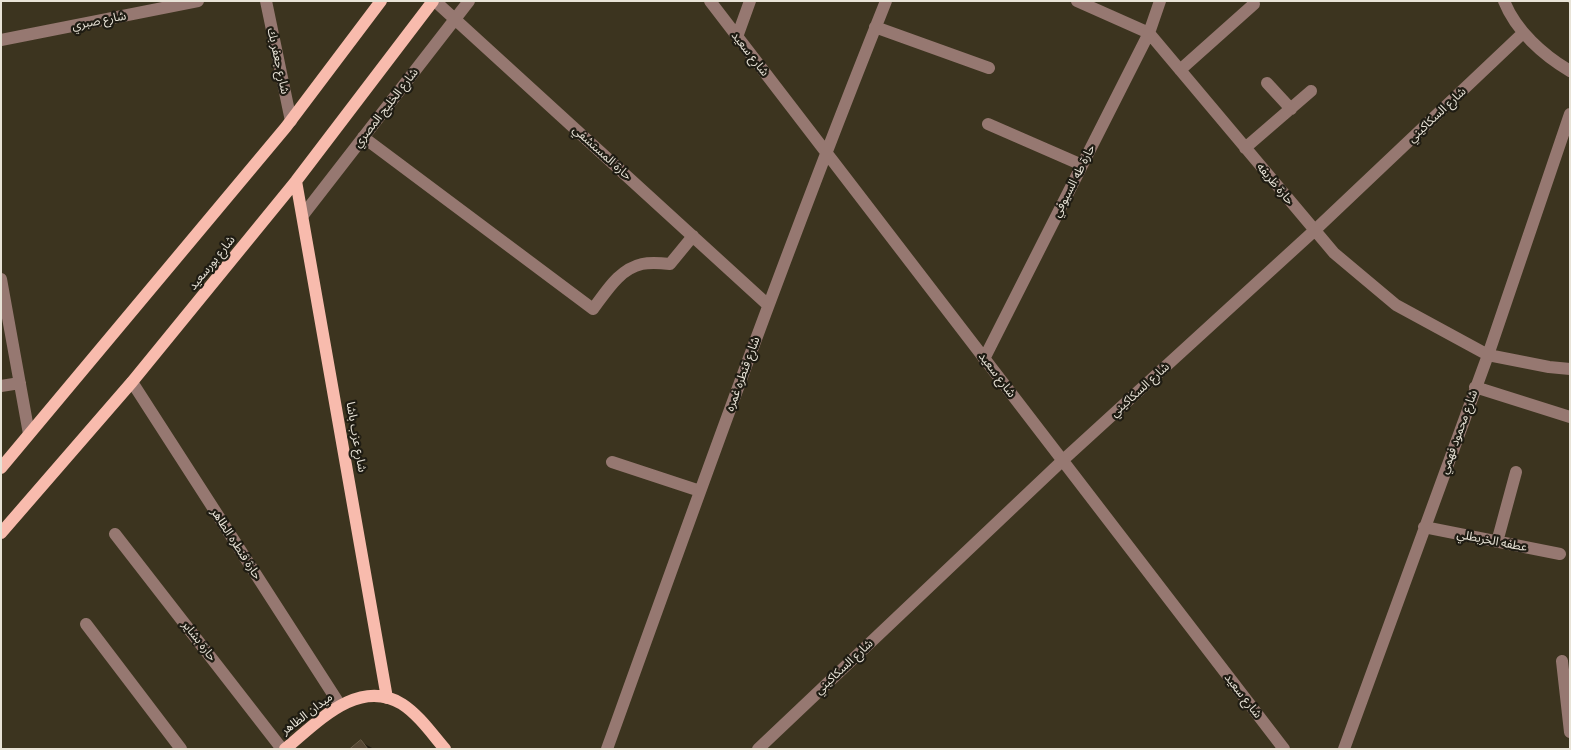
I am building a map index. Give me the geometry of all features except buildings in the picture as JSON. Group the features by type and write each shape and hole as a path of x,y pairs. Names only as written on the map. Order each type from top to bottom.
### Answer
{"main road":[{"path":"1,468 291,121 381,1"},
{"name":"شارع بورسعيد","path":"1,533 132,382 296,182 434,1"},
{"name":"شارع عزب باشا","path":"296,182 387,698"},
{"name":"ميدان الظاهر","path":"284,749 340,705 355,698 371,696 387,698 402,704 414,714 445,749"}],"street":[{"name":"شارع صبري","path":"1,40 198,1"},
{"name":"شارع جعفر بك","path":"266,1 291,121"},
{"name":"حارة المستشفي","path":"434,1 768,305"},
{"name":"شارع الخليج المصري","path":"303,215 469,1"},
{"name":"شارع سعيد","path":"710,1 1284,749"},
{"path":"737,36 750,1"},
{"name":"شارع قنطره غمره","path":"607,749 768,305 886,1"},
{"name":"حارة ظريفه","path":"1076,1 1149,33 1334,253 1396,305 1488,355 1549,367 1570,369"},
{"name":"حارة طه السيوفي","path":"984,358 1149,33 1160,1"},
{"path":"1504,1 1523,33 1550,59 1570,72"},
{"path":"1180,70 1254,4"},
{"path":"876,27 989,68"},
{"name":"شارع السكاكيني","path":"758,749 1062,460 1315,230 1523,33"},
{"path":"1267,83 1290,108"},
{"path":"1245,148 1311,91"},
{"name":"شارع محمود فهمي","path":"1344,749 1488,355 1570,114"},
{"path":"988,124 1082,165"},
{"path":"364,137 593,309 622,273 632,267 644,264 670,264 693,236"},
{"path":"1,279 29,434"},
{"name":"حارة قنطره الطاهر","path":"132,382 340,705"},
{"path":"1,386 20,383"},
{"path":"1475,387 1570,417"},
{"path":"612,462 700,491"},
{"path":"1497,542 1516,472"},
{"name":"عطفه الخربطلي","path":"1424,527 1560,554"},
{"name":"حارة بشاير","path":"115,534 284,749"},
{"path":"86,624 181,749"},
{"path":"1562,661 1570,732"}]}
